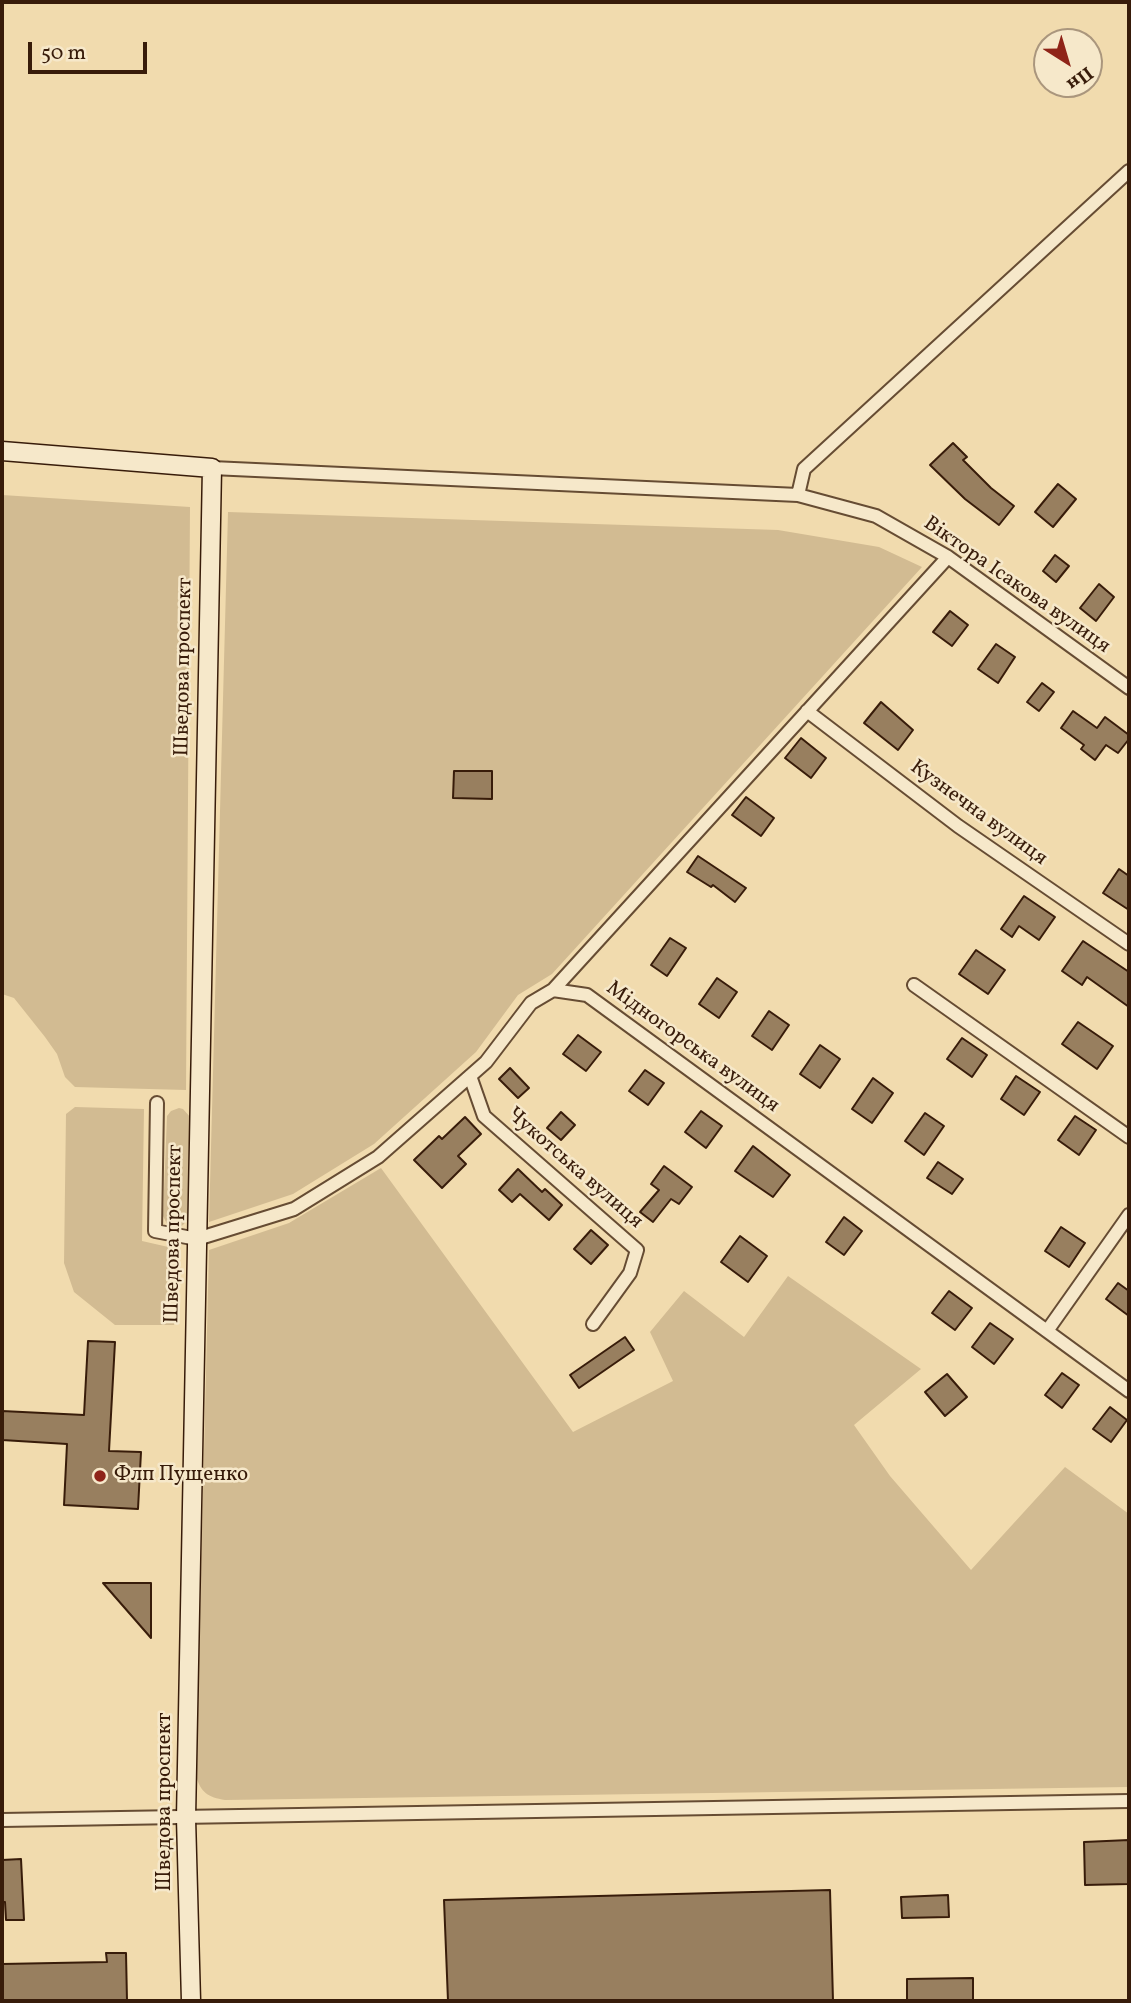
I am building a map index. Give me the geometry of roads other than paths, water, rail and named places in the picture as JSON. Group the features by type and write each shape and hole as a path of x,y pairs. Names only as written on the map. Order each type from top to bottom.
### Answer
{"street":[{"path":"798,495 804,469 1129,171"},
{"path":"2,451 212,468"},
{"name":"Віктора Ісакова вулиця","path":"212,468 798,495 876,516 948,557 1129,688"},
{"name":"Шведова проспект","path":"191,2001 187,1818 212,468"},
{"path":"157,1104 155,1231 197,1239 294,1209 378,1157 486,1062 531,1003 553,990 948,557"},
{"name":"Кузнечна вулиця","path":"807,711 958,826 1129,944"},
{"path":"914,985 1129,1136"},
{"name":"Мідногорська вулиця","path":"553,990 587,995 1129,1391"},
{"name":"Чукотська вулиця","path":"470,1076 484,1116 637,1250 630,1273 593,1324"},
{"path":"1047,1331 1129,1215"},
{"path":"2,1820 1129,1801"}],"place":[{"name":"Флп Пущенко","path":"100,1476"}]}
